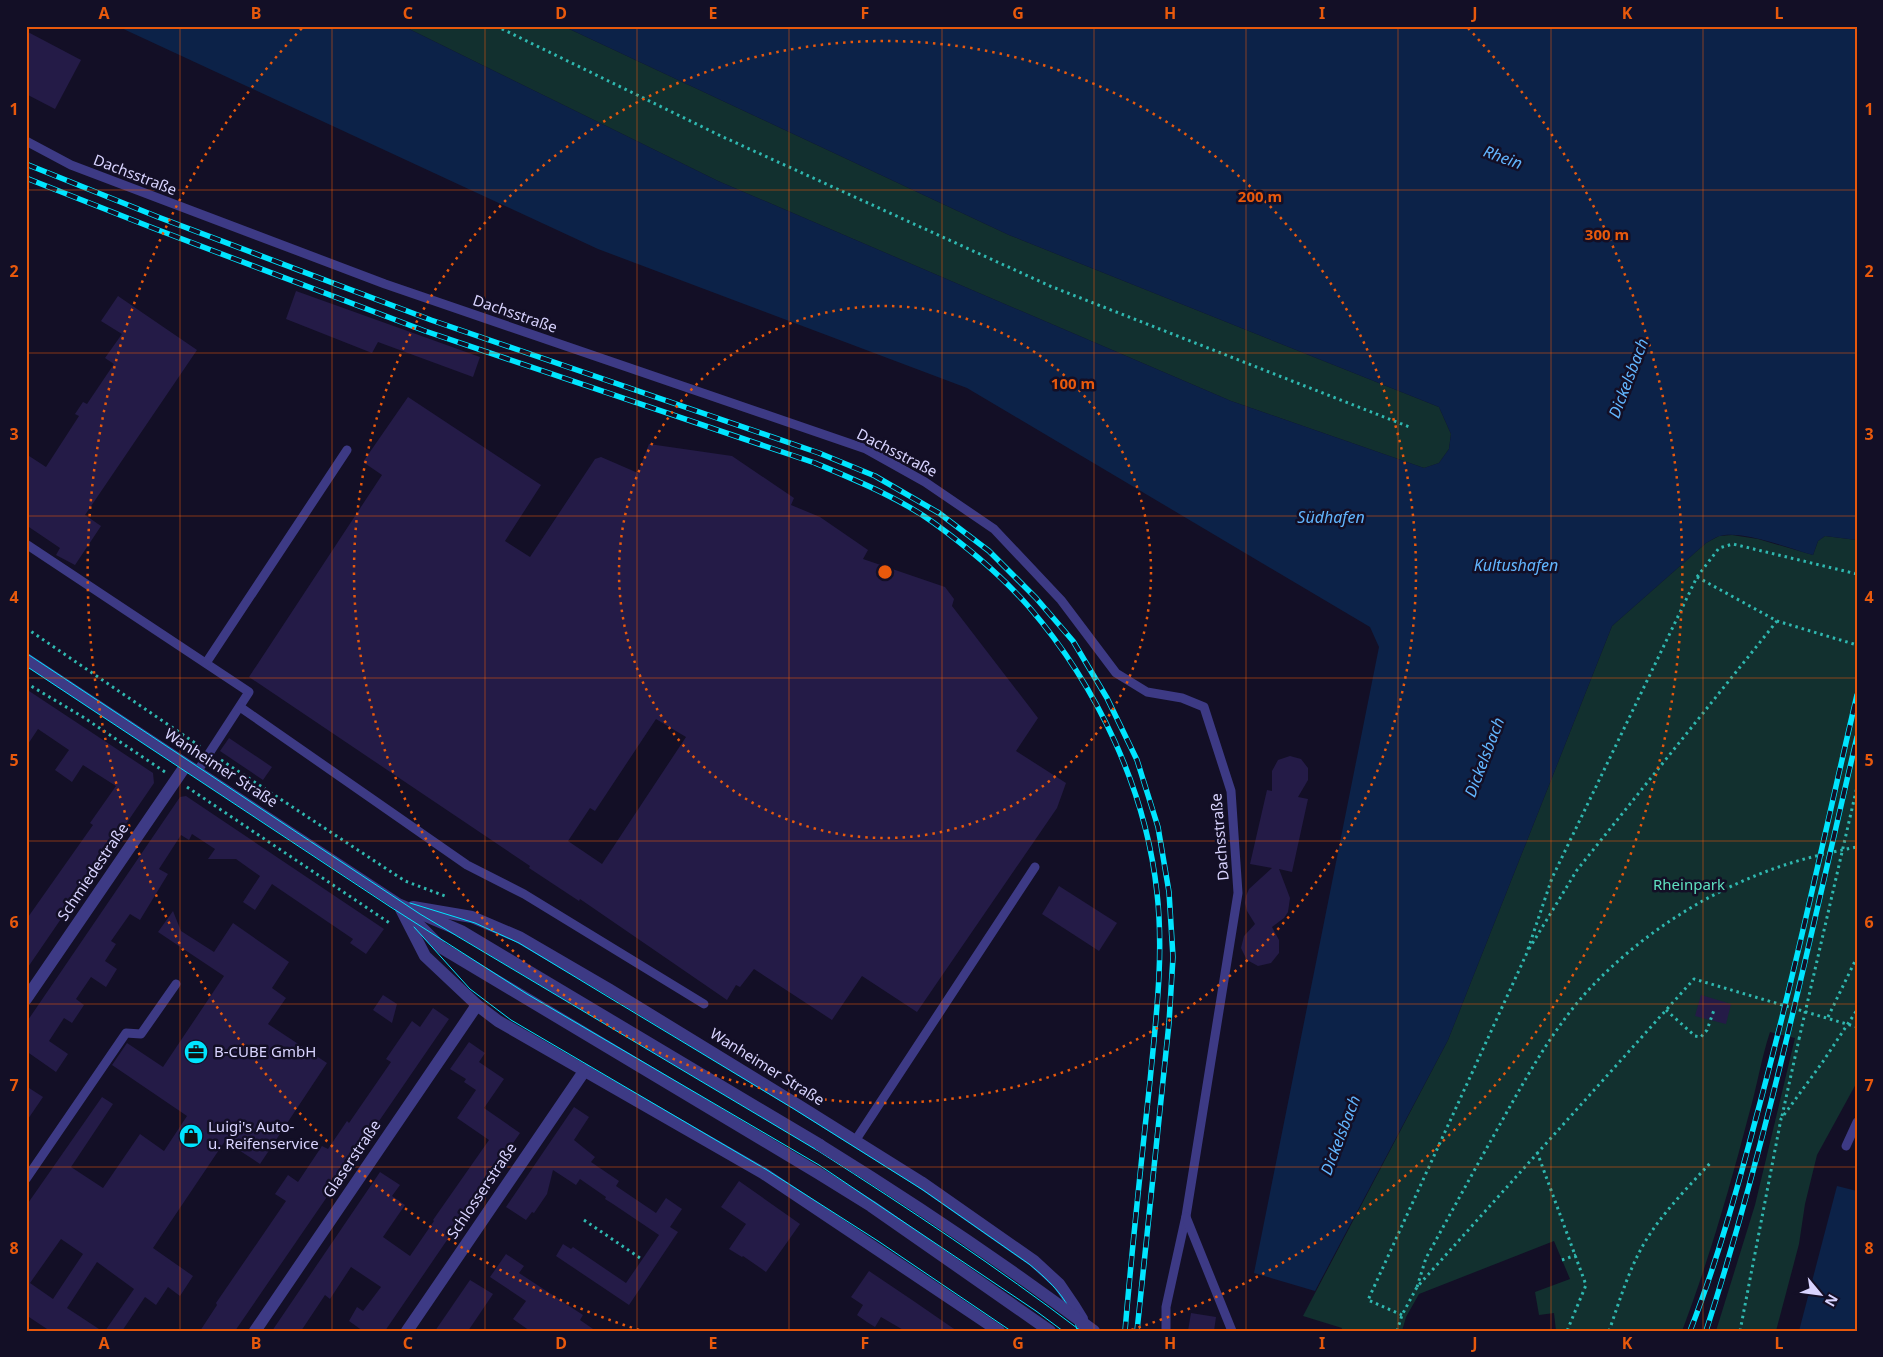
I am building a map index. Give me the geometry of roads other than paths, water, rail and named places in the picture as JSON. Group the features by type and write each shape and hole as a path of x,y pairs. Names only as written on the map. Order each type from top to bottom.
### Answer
{"street":[{"name":"Wanheimer Straße","path":"26,659 398,904 461,931 884,1184 1048,1296 1094,1331"},
{"name":"Schmiedestraße","path":"26,998 186,765"},
{"name":"Wanheimer Straße","path":"398,904 425,956 477,1006 507,1027 763,1173 999,1331"},
{"name":"Wanheimer Straße","path":"398,904 472,917 519,937 618,995 855,1141 921,1182 1034,1261 1059,1284 1081,1327"},
{"name":"Wanheimer Straße","path":"398,904 442,948 818,1173 879,1212 1050,1331"},
{"name":"Glaserstraße","path":"255,1331 477,1006"},
{"name":"Schlosserstraße","path":"407,1331 585,1070"}],"lane":[{"name":"Dachsstraße","path":"26,141 71,165 385,284 866,449 925,482 994,529 1061,600 1116,673 1147,692 1182,698 1204,707 1231,791 1238,893 1186,1216"},
{"path":"206,664 346,450"},
{"path":"26,544 249,692 197,772"},
{"path":"240,707 467,865 524,894 704,1004"},
{"path":"855,1141 1035,867"},
{"path":"26,1178 126,1033 141,1034 176,984"},
{"path":"1846,1146 1857,1122"},
{"path":"1166,1331 1166,1307 1186,1216"},
{"path":"1186,1216 1232,1331"}],"water":[{"path":"117,26 403,26 718,181 1231,401 1424,468 1439,463 1449,449 1451,434 1439,407 1009,235 563,26 1857,26 1857,540 1825,536 1818,541 1813,555 1753,538 1729,535 1718,537 1706,543 1612,626 1448,1040 1315,1291 1254,1273 1379,647 1370,627 967,388 598,249"},
{"path":"1837,1186 1857,1191 1857,1331 1799,1331"}],"tram line":[{"path":"26,653 420,914 820,1152 887,1195 1017,1284 1081,1331"},
{"path":"26,666 389,906 527,994 819,1165 1063,1331"},
{"path":"410,903 475,923 519,943 794,1109 923,1190 1029,1264 1045,1278 1065,1301 1077,1330"},
{"path":"414,927 470,989 511,1020 767,1170 878,1241 1011,1331"}],"railway":[{"path":"26,164 158,217 431,320 819,453 875,476 939,513 989,551 1036,598 1073,641 1107,698 1137,760 1158,827 1169,892 1173,957 1169,1023 1137,1331"},
{"path":"26,178 425,331 815,463 876,490 920,514 971,552 1019,595 1054,638 1076,670 1114,741 1130,778 1142,816 1151,854 1157,893 1160,940 1157,1011 1125,1331"},
{"path":"1690,1331 1726,1226 1770,1065 1857,695"},
{"path":"1706,1331 1750,1184 1788,1036 1857,737"}],"place":[{"name":"B-CUBE GmbH","path":"196,1052"},
{"name":"Luigi's Auto- u. Reifenservice","path":"191,1136"}],"water label":[{"name":"Rhein","path":"1503,157"},
{"name":"Dickelsbach","path":"1628,378"},
{"name":"Südhafen","path":"1331,517"},
{"name":"Kultushafen","path":"1516,565"},
{"name":"Dickelsbach","path":"1484,757"},
{"name":"Dickelsbach","path":"1340,1135"}],"park label":[{"name":"Rheinpark","path":"1689,885"}]}
